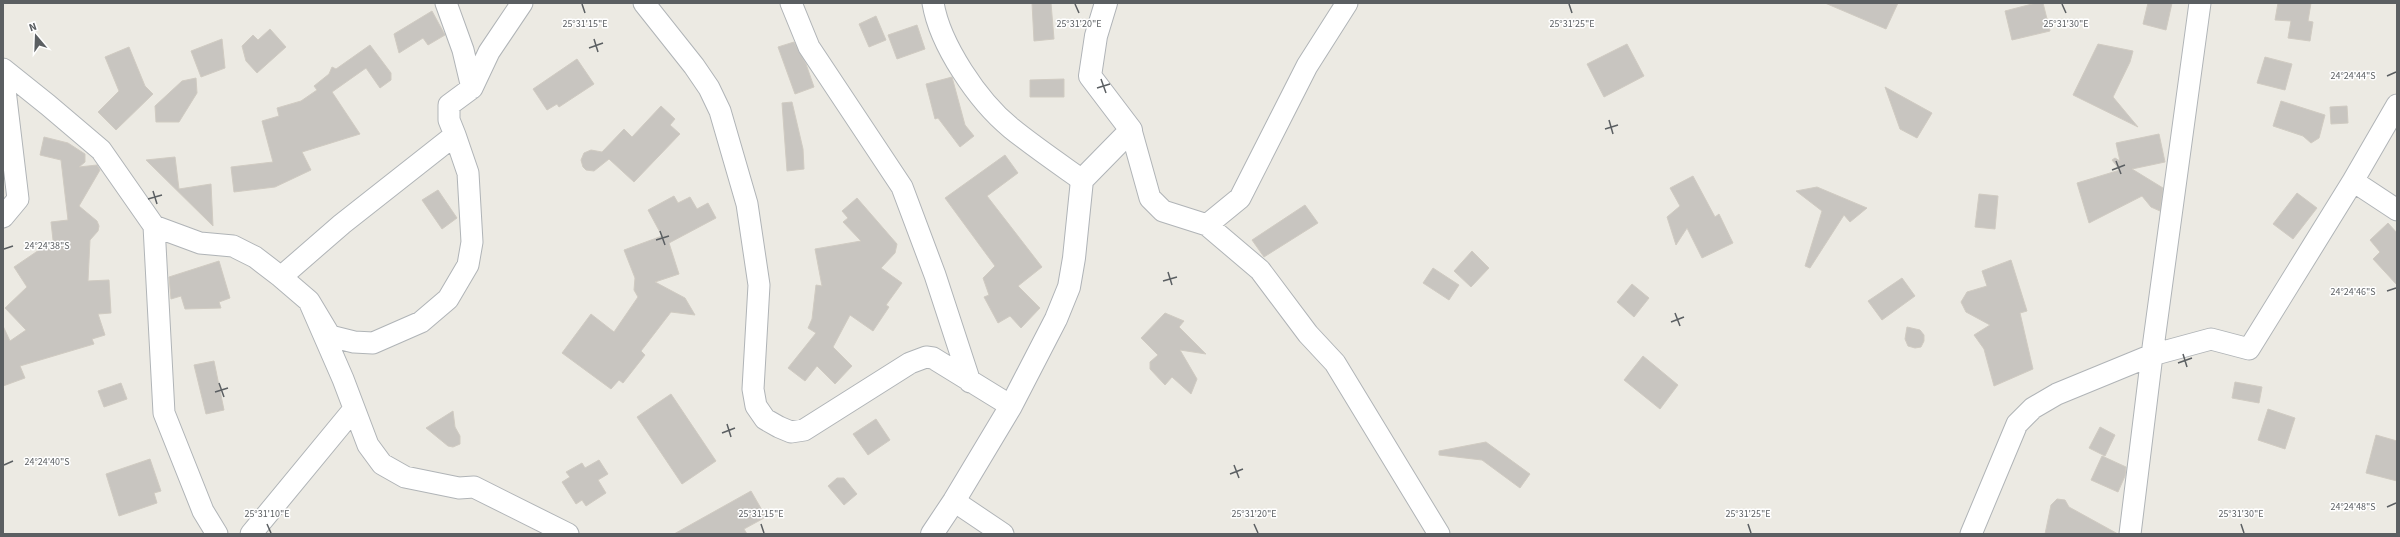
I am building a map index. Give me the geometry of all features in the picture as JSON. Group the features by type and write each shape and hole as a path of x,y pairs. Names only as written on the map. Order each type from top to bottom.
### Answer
{"street":[{"path":"446,3 464,50 472,88"},
{"path":"154,226 200,243 233,246 255,257 281,277 308,301 330,336 354,342 373,343 421,322 448,299 468,265 472,242 468,173 449,120 449,105 472,88 489,52 522,3"},
{"path":"644,3 694,66 709,88 720,111 743,189 759,285 753,389 756,406 765,420 791,432 804,430 910,363 926,357 933,358 1011,406"},
{"path":"791,3 809,47 902,187 935,275 970,382"},
{"path":"933,3 935,15 945,41 960,69 971,84 1010,127 1082,180"},
{"path":"1106,3 1096,36 1090,76 1131,130 1150,198 1163,211 1207,225 1260,270 1308,334 1335,363 1439,534"},
{"path":"1207,225 1240,198 1307,66 1347,3"},
{"path":"2129,533 2200,3"},
{"path":"3,69 48,104 100,150 154,226 164,413 203,511 218,534"},
{"path":"3,73 18,199 3,217"},
{"path":"1971,534 2016,424 2033,408 2057,394 2152,355 2211,339 2249,350 2353,181 2392,123 2397,105"},
{"path":"932,534 954,501 1011,406 1056,319 1069,287 1074,258 1082,180 1131,130"},
{"path":"281,277 342,224 455,135"},
{"path":"2353,181 2397,210"},
{"path":"308,301 368,445 382,464 405,477 459,488 474,487 568,534"},
{"path":"251,534 354,409"},
{"path":"954,501 1003,534"}],"building":[{"path":"1032,3 1051,3 1054,39 1034,41"},
{"path":"1825,3 1898,3 1886,29"},
{"path":"2036,3 2043,3 2050,31 2012,40 2005,11"},
{"path":"2148,3 2172,3 2166,30 2143,24"},
{"path":"2278,3 2311,3 2308,21 2313,22 2310,41 2288,38 2291,21 2275,20"},
{"path":"432,11 445,35 428,45 423,38 399,53 394,34"},
{"path":"876,16 886,40 869,47 859,24"},
{"path":"917,25 925,49 897,59 888,35"},
{"path":"270,29 286,47 257,73 246,61 242,46 253,35 258,40"},
{"path":"222,39 225,68 201,77 191,51"},
{"path":"794,42 806,64 814,87 795,94 778,47"},
{"path":"1627,44 1644,76 1604,97 1587,64"},
{"path":"2098,44 2133,51 2130,62 2113,97 2138,127 2073,95"},
{"path":"370,45 391,73 391,80 380,88 366,68 332,92 360,134 302,152 311,170 275,187 234,192 231,167 273,162 262,121 279,116 277,108 301,101 317,90 314,86 329,74 332,67 336,69"},
{"path":"129,47 145,86 153,94 116,130 98,112 119,91 105,57"},
{"path":"2265,57 2292,64 2285,90 2257,83"},
{"path":"577,59 594,84 559,107 557,104 547,110 533,89"},
{"path":"952,77 965,125 974,136 960,147 938,118 935,119 926,84"},
{"path":"196,78 197,93 179,122 156,122 155,106 182,81"},
{"path":"1064,79 1064,97 1030,97 1030,80"},
{"path":"1885,87 1932,113 1917,138 1900,129"},
{"path":"2281,101 2325,115 2319,138 2311,143 2303,136 2273,126"},
{"path":"792,102 803,149 804,169 787,171 782,103"},
{"path":"661,106 675,119 670,125 680,134 634,182 609,159 594,171 586,170 583,167 581,160 584,153 591,150 602,152 624,129 632,137"},
{"path":"2347,106 2348,123 2331,124 2330,107"},
{"path":"2159,134 2165,162 2132,169 2163,188 2160,211 2151,207 2142,196 2089,223 2077,183 2120,170 2112,160 2115,158 2120,161 2116,143"},
{"path":"44,137 68,143 85,154 85,162 79,167 97,165 100,170 79,206 97,221 99,226 98,231 90,240 88,281 109,280 111,313 98,314 105,335 92,339 94,344 20,366 25,378 3,386 3,326 10,341 26,330 5,308 27,287 14,267 42,248 54,249 51,222 68,220 61,160 40,155"},
{"path":"1005,155 1018,173 987,196 1042,267 1018,286 1040,308 1021,328 1010,316 998,323 984,297 989,295 983,278 995,266 945,198"},
{"path":"175,157 179,189 211,184 213,226 146,160"},
{"path":"1693,176 1715,217 1719,214 1733,243 1702,258 1687,228 1676,245 1667,217 1680,206 1670,188"},
{"path":"1817,187 1867,208 1850,222 1844,215 1810,268 1805,266 1822,211 1796,191"},
{"path":"438,190 457,218 442,229 422,200"},
{"path":"2297,193 2317,208 2293,239 2273,224"},
{"path":"1979,194 1998,196 1995,229 1975,227"},
{"path":"674,196 678,203 690,197 697,209 708,203 716,218 669,243 679,274 655,282 685,298 695,315 671,312 641,351 645,355 623,383 619,380 611,389 562,353 591,314 614,332 638,297 634,290 635,278 624,250 662,236 648,210"},
{"path":"857,198 897,244 895,253 881,268 902,283 886,305 889,307 873,331 850,315 833,347 852,366 835,384 817,366 805,381 788,368 816,333 808,328 812,319 816,285 822,286 815,249 861,241 843,222 848,218 842,211"},
{"path":"1305,205 1318,223 1264,257 1252,240"},
{"path":"2388,223 2397,233 2397,285 2373,259 2380,252 2370,240"},
{"path":"1472,251 1489,268 1471,287 1454,271"},
{"path":"2011,260 2027,311 2020,313 2033,369 1994,386 1984,349 1974,335 1990,325 1966,312 1961,302 1967,292 1987,286 1982,271"},
{"path":"219,261 230,298 219,302 221,308 185,309 181,296 171,299 169,277"},
{"path":"1433,268 1459,285 1449,300 1423,283"},
{"path":"1902,278 1915,296 1882,320 1868,301"},
{"path":"1632,284 1649,298 1634,317 1617,302"},
{"path":"1165,313 1184,321 1179,327 1206,354 1180,350 1197,379 1191,394 1172,377 1165,385 1150,369 1150,362 1158,355 1141,338"},
{"path":"1907,327 1920,330 1924,335 1924,341 1921,347 1915,348 1908,346 1905,339"},
{"path":"1643,356 1678,385 1660,409 1624,380"},
{"path":"214,361 224,410 206,414 194,365"},
{"path":"2235,382 2262,387 2259,403 2232,398"},
{"path":"121,383 127,399 104,407 98,391"},
{"path":"671,394 716,461 682,484 637,417"},
{"path":"2268,409 2295,418 2285,449 2258,440"},
{"path":"453,411 455,427 460,436 460,444 453,447 448,446 426,428"},
{"path":"876,419 890,440 868,455 853,434"},
{"path":"2100,427 2115,435 2105,456 2089,448"},
{"path":"2376,435 2397,441 2397,481 2366,473"},
{"path":"1486,442 1530,474 1520,488 1482,460 1439,455 1439,451"},
{"path":"2102,456 2126,467 2125,476 2118,492 2091,480"},
{"path":"150,459 161,491 154,493 157,503 119,516 106,474"},
{"path":"599,460 608,474 598,480 606,493 586,506 582,500 576,504 562,482 570,477 566,472 582,463 585,468"},
{"path":"837,478 844,478 857,494 844,505 828,486"},
{"path":"751,491 766,517 744,529 747,534 674,534"},
{"path":"2057,499 2065,500 2069,507 2118,534 2045,534 2051,505"}]}
